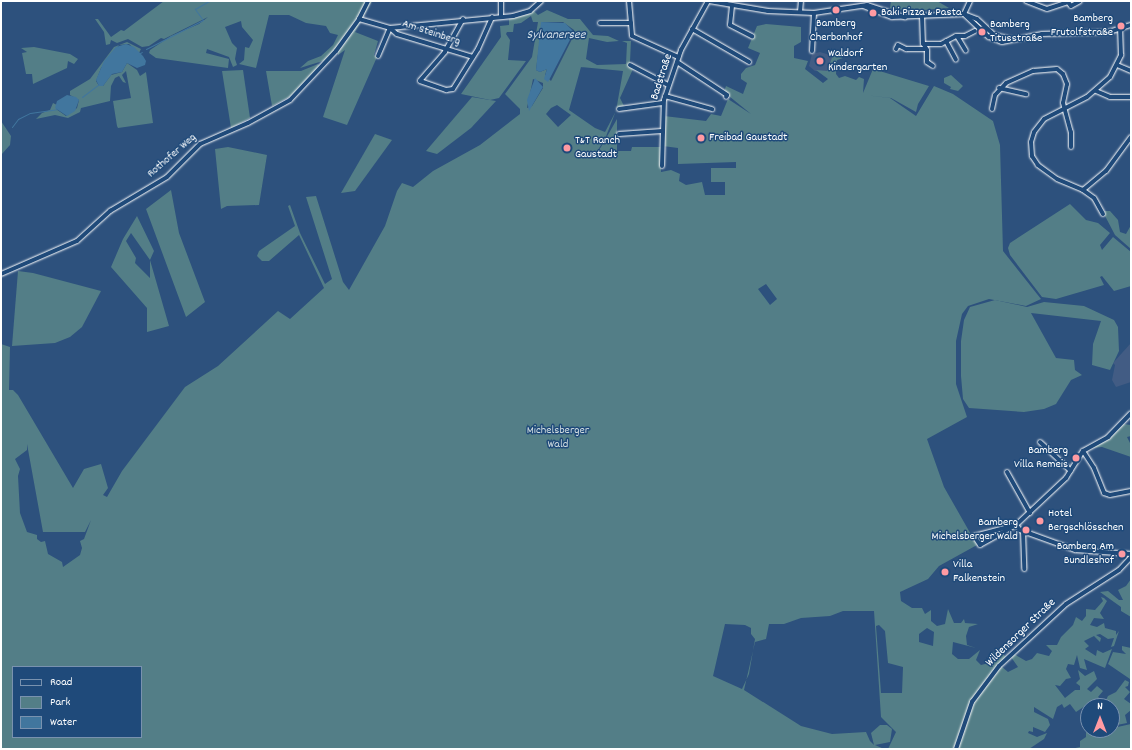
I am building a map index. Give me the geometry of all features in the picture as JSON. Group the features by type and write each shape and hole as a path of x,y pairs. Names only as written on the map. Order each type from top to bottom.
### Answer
{"street":[{"name":"Rothofer Weg","path":"1,274 77,241 103,215 167,177 200,144 290,100 336,51 359,19 368,1"},
{"path":"501,1 501,17"},
{"path":"359,19 390,28 463,19 518,16 530,11 541,1"},
{"path":"630,1 632,36 678,57"},
{"path":"708,1 732,6 800,12 814,12 867,3 905,17"},
{"name":"Badstraße","path":"662,166 663,103 668,85 678,57 708,1"},
{"path":"800,12 801,1"},
{"path":"845,1 845,6"},
{"path":"964,14 970,1"},
{"path":"1026,1 1047,9 1056,8 1068,2 1071,6 1080,1"},
{"path":"859,5 889,16 922,16 948,12 964,14 977,19 994,35 1016,39 1042,34 1120,30 1131,25"},
{"path":"732,6 730,25 752,36"},
{"path":"812,51 814,12"},
{"path":"922,16 923,44 926,49 927,62 933,66"},
{"path":"463,19 447,50 420,79 452,90 473,57 492,17"},
{"path":"600,23 632,24"},
{"name":"Am Steinberg","path":"378,56 390,28 397,34 473,57"},
{"path":"692,29 749,62"},
{"path":"1103,214 1094,198 1083,190 1043,170 1031,152 1032,136 1036,127 1044,119 1096,91 1117,65 1122,50 1120,30"},
{"path":"923,44 946,42 957,36 965,36 975,31"},
{"path":"957,36 966,51"},
{"path":"946,42 956,60"},
{"path":"896,49 898,45 906,49 926,49"},
{"path":"677,62 728,95 726,97"},
{"path":"630,64 668,85"},
{"path":"1117,65 1131,72"},
{"path":"992,110 993,98 999,88 1026,73 1055,68 1063,74 1066,80 1065,108 1071,132 1071,147"},
{"path":"999,88 1026,94"},
{"path":"1096,91 1108,96 1131,97"},
{"path":"665,96 712,109"},
{"path":"619,109 663,103"},
{"path":"619,134 662,131"},
{"path":"1083,190 1106,171 1131,137"},
{"path":"1016,525 974,536 980,545 1016,525 1071,472 1082,452 1108,437 1131,413"},
{"path":"1040,442 1071,472"},
{"path":"1082,452 1094,468 1106,494 1131,491"},
{"path":"1008,472 1030,513"},
{"path":"1016,525 1023,531 1075,550 1131,556"},
{"path":"1023,531 1024,569"},
{"name":"Wildensorger Straße","path":"956,749 972,702 1000,666 1066,604 1119,570 1131,556"}],"shaded area":[{"name":"Waldorf Kindergarten","path":"820,52 833,56 827,71 815,71 809,66 812,54"},
{"path":"1131,343 1131,382 1116,387 1112,380 1115,365 1113,363"}],"green space":[{"path":"164,1 372,1 355,32 378,41 374,55 377,57 347,125 323,117 345,50 338,55 338,50 326,60 300,68 308,61 321,56 333,45 338,35 330,33 326,26 306,23 289,15 269,15 256,68 239,64 244,60 245,47 249,48 253,40 242,27 241,21 225,27 232,43 237,48 235,59 237,65 233,67 229,57 207,49 206,53 229,59 228,68 156,58 149,53 150,50 171,36 199,24 208,17 164,39 161,38 149,46 142,47 128,39 117,43 111,40 110,44 106,45 104,32 95,19 98,19 111,37 121,30 124,31"},
{"path":"891,1 937,1 949,8 911,11 890,8"},
{"name":"Michelsberger Wald","path":"533,10 538,15 547,10 568,19 580,19 593,35 608,36 619,41 607,42 589,38 586,59 597,65 626,64 627,43 622,41 631,41 630,62 633,69 620,98 624,106 617,108 616,110 623,71 581,67 569,110 595,128 605,132 615,112 605,139 592,159 601,147 617,119 617,154 618,151 631,151 632,147 661,147 661,172 671,170 680,174 679,181 686,185 702,182 705,195 725,195 725,182 711,182 711,168 736,168 736,162 678,164 678,148 663,146 664,116 706,121 711,114 721,116 728,99 751,114 724,92 726,86 743,94 747,83 741,79 741,74 746,68 755,65 760,53 748,48 757,26 766,24 801,27 801,42 794,46 794,58 808,61 805,69 823,83 828,79 816,70 827,71 833,55 835,55 843,58 837,60 836,74 839,78 845,76 856,80 859,77 864,79 863,93 873,69 929,86 918,104 916,112 891,98 864,95 890,98 916,116 934,86 953,94 993,121 1000,145 1003,251 1041,299 1026,306 989,299 968,306 962,314 956,341 956,384 967,417 927,439 944,487 977,545 939,566 928,579 900,592 901,601 912,608 922,608 925,614 931,610 931,621 937,626 945,624 948,609 954,623 961,623 964,619 965,623 978,624 969,627 966,636 967,645 976,648 953,642 952,654 958,659 969,659 980,650 976,660 981,665 989,663 992,652 1003,654 1006,657 1001,666 1008,672 1018,667 1011,657 1014,654 1026,661 1032,659 1037,653 1049,656 1052,651 1046,645 1057,645 1061,637 1073,625 1076,617 1082,621 1086,616 1086,609 1095,610 1103,601 1101,597 1104,598 1107,601 1100,613 1104,619 1094,618 1090,625 1097,627 1104,623 1105,628 1116,631 1116,635 1119,631 1114,646 1111,647 1114,638 1108,639 1100,634 1096,635 1101,638 1100,642 1094,636 1084,641 1089,646 1085,649 1096,656 1097,650 1103,653 1112,649 1105,668 1084,659 1087,670 1080,668 1077,655 1074,665 1068,664 1066,669 1071,678 1066,679 1060,686 1055,685 1065,698 1075,690 1080,690 1080,686 1076,683 1080,679 1078,670 1085,676 1094,671 1097,679 1087,689 1091,692 1097,686 1103,691 1098,697 1099,698 1080,698 1080,709 1076,712 1070,704 1064,708 1062,704 1057,707 1053,719 1034,707 1034,712 1048,719 1050,725 1045,732 1033,727 1033,732 1029,731 1028,733 1037,737 1047,733 1044,739 1029,749 888,749 896,732 881,717 874,611 843,611 830,616 801,618 784,624 769,624 766,639 755,642 753,651 755,639 751,634 751,628 745,625 725,624 713,676 742,689 746,680 744,690 801,726 832,734 866,732 870,741 874,745 871,733 880,725 887,725 892,729 890,742 875,745 884,749 1,749 1,344 10,347 9,390 13,390 18,395 73,488 84,469 101,464 108,488 103,495 107,497 122,471 185,387 218,366 278,311 290,319 324,288 299,235 269,261 262,261 257,256 259,251 295,226 288,206 290,205 300,233 325,284 332,279 306,197 316,196 343,282 349,290 385,226 397,191 402,183 413,187 433,171 480,145 520,114 520,109 505,94 532,57 538,22 533,22 531,16 521,23 514,24 513,32 507,32 506,34 510,40 508,60 526,61 499,98 490,100 461,94 501,37 500,26 509,25 509,18","holes":["542,22 563,22 574,30 574,35 551,81 545,75 547,69 540,72 536,70","533,79 543,83 543,88 532,106 527,108","557,105 571,115 558,127 546,114 551,108","766,284 777,299 770,305 758,289","27,444 43,532 85,532 91,520 84,539 80,541 82,548 80,555 63,567 62,562 48,554 45,541 41,542 37,539 37,535 27,532 20,513 18,476 20,469 15,459 27,450","879,625 885,631 888,663 903,667 902,693 881,693 876,626","927,628 934,632 933,646 919,642 919,634"]},
{"path":"127,42 141,49 139,53 129,44 119,45"},
{"path":"119,45 101,68 96,81 99,86 103,86 111,75 122,72 127,63 137,70 140,76 146,72 153,123 118,128 113,101 131,98 126,71 122,75 126,83 123,82 119,76 115,78 111,86 110,101 81,108 80,112 68,118 55,115 36,119 42,113 50,110 53,103 57,105 56,109 66,116 77,108 79,100 70,95 70,91 90,79 114,47"},
{"path":"34,47 70,54 78,59 74,64 68,61 67,68 33,84 32,74 26,74 22,53 27,52 21,48"},
{"path":"318,64 320,66 293,95 272,106 266,71 301,71"},
{"path":"243,70 250,118 231,128 222,71"},
{"path":"951,75 963,86 958,91 950,89 951,87 944,83 944,78"},
{"path":"472,97 496,101 471,128 437,154 426,151"},
{"path":"1,121 11,136 10,145 1,155"},
{"path":"375,134 392,140 355,191 341,193"},
{"path":"228,147 267,155 259,205 227,206 221,209 215,149"},
{"path":"171,190 179,233 205,302 186,317 146,209"},
{"path":"1070,204 1086,220 1098,223 1110,233 1100,245 1102,250 1113,237 1131,252 1131,286 1114,291 1102,276 1100,277 1104,285 1056,299 1042,297 1010,255 1008,248 1010,243"},
{"path":"1105,211 1110,211 1118,220 1120,232 1126,234 1131,225 1131,249 1115,235 1104,214"},
{"path":"137,216 154,251 150,260 169,326 147,332 147,308 111,267 123,239","holes":["131,233 150,260 150,278 135,263 136,258 126,241"]},
{"path":"18,271 33,273 101,291 82,327 70,337 55,343 12,346"},
{"path":"995,300 1027,307 1044,302 1084,306 1114,320 1118,327 1119,351 1110,370 1092,365 1093,344 1101,321 1031,313 1056,358 1074,360 1075,370 1082,375 1071,380 1056,404 1044,409 1024,412 969,408 963,399 961,376 961,341 964,320 970,307"},
{"path":"1123,424 1131,425 1131,436 1127,437 1131,445 1131,457 1102,447 1091,448 1109,438"},
{"path":"1131,579 1131,617 1121,611 1121,607 1100,592 1108,591 1119,600 1123,600 1118,590 1126,586"},
{"path":"1122,646 1131,648 1130,679 1108,664 1113,652 1126,654 1122,650"},
{"name":"Michelsberger Wald","path":"1125,680 1129,682 1128,686 1125,687 1130,692 1124,699 1131,704 1131,710 1125,715 1127,723 1120,724 1120,698 1107,698 1116,692"},
{"path":"1131,724 1131,749 1071,749 1080,747 1080,741 1084,738 1120,738 1120,726"}],"water":[{"name":"Sylvanersee","path":"541,22 565,23 574,32 548,82 544,79 547,69 540,72 536,70"},
{"path":"126,44 134,47 143,56 146,61 145,65 137,68 127,63 122,72 112,74 103,86 99,86 96,80 104,61 116,47"},
{"path":"535,78 543,87 529,111 527,100"},
{"path":"67,95 76,97 79,100 75,111 67,116 55,108 57,101"}],"waterway":[{"path":"146,49 203,20 195,9 209,1"},
{"path":"82,97 98,85"},
{"path":"12,127 18,119 30,113 57,109"}],"place":[{"name":"Bamberg Cherbonhof","path":"836,10"},
{"name":"Baki Pizza & Pasta","path":"873,13"},
{"name":"Bamberg Frutolfstraße","path":"1121,26"},
{"name":"Bamberg Titusstraße","path":"982,32"},
{"name":"Waldorf Kindergarten","path":"820,61"},
{"name":"Freibad Gaustadt","path":"701,138"},
{"name":"T&T Ranch Gaustadt","path":"567,148"},
{"name":"Bamberg Villa Remeis","path":"1076,458"},
{"name":"Hotel Bergschlösschen","path":"1040,521"},
{"name":"Bamberg Michelsberger Wald","path":"1026,530"},
{"name":"Bamberg Am Bundleshof","path":"1122,554"},
{"name":"Villa Falkenstein","path":"945,572"}]}
